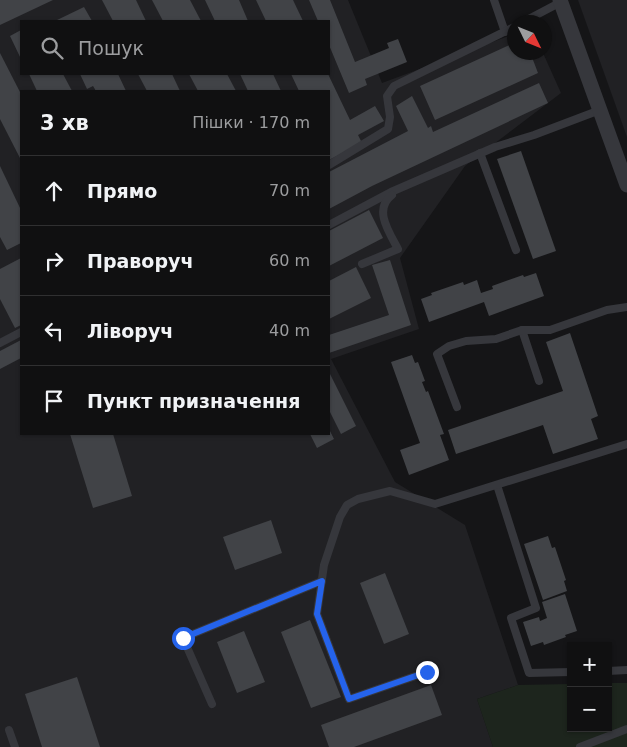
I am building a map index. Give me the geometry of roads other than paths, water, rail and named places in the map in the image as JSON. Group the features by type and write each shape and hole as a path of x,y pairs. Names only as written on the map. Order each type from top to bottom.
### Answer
{"street":[{"path":"561,1 627,185"}],"lane":[{"path":"330,164 388,129 390,117 387,96 394,86 505,32 494,0"},
{"path":"536,15 561,1"},
{"path":"330,224 401,188 480,153 600,110"},
{"path":"480,153 516,250"},
{"path":"362,264 398,248 390,234 382,210 385,200 401,188"},
{"path":"458,407 437,354 449,346 466,341 496,339 522,330 550,330 608,310 627,307"},
{"path":"522,330 539,381"},
{"path":"0,343 20,333"},
{"path":"427,672 349,699 317,614 324,565 340,516 347,505 390,491 435,504 627,444"},
{"path":"497,485 536,608 511,618 529,673 567,672"},
{"path":"212,704 183,638 322,581"},
{"path":"612,671 627,670"},
{"path":"580,747 627,729"},
{"path":"9,730 15,747"}]}
